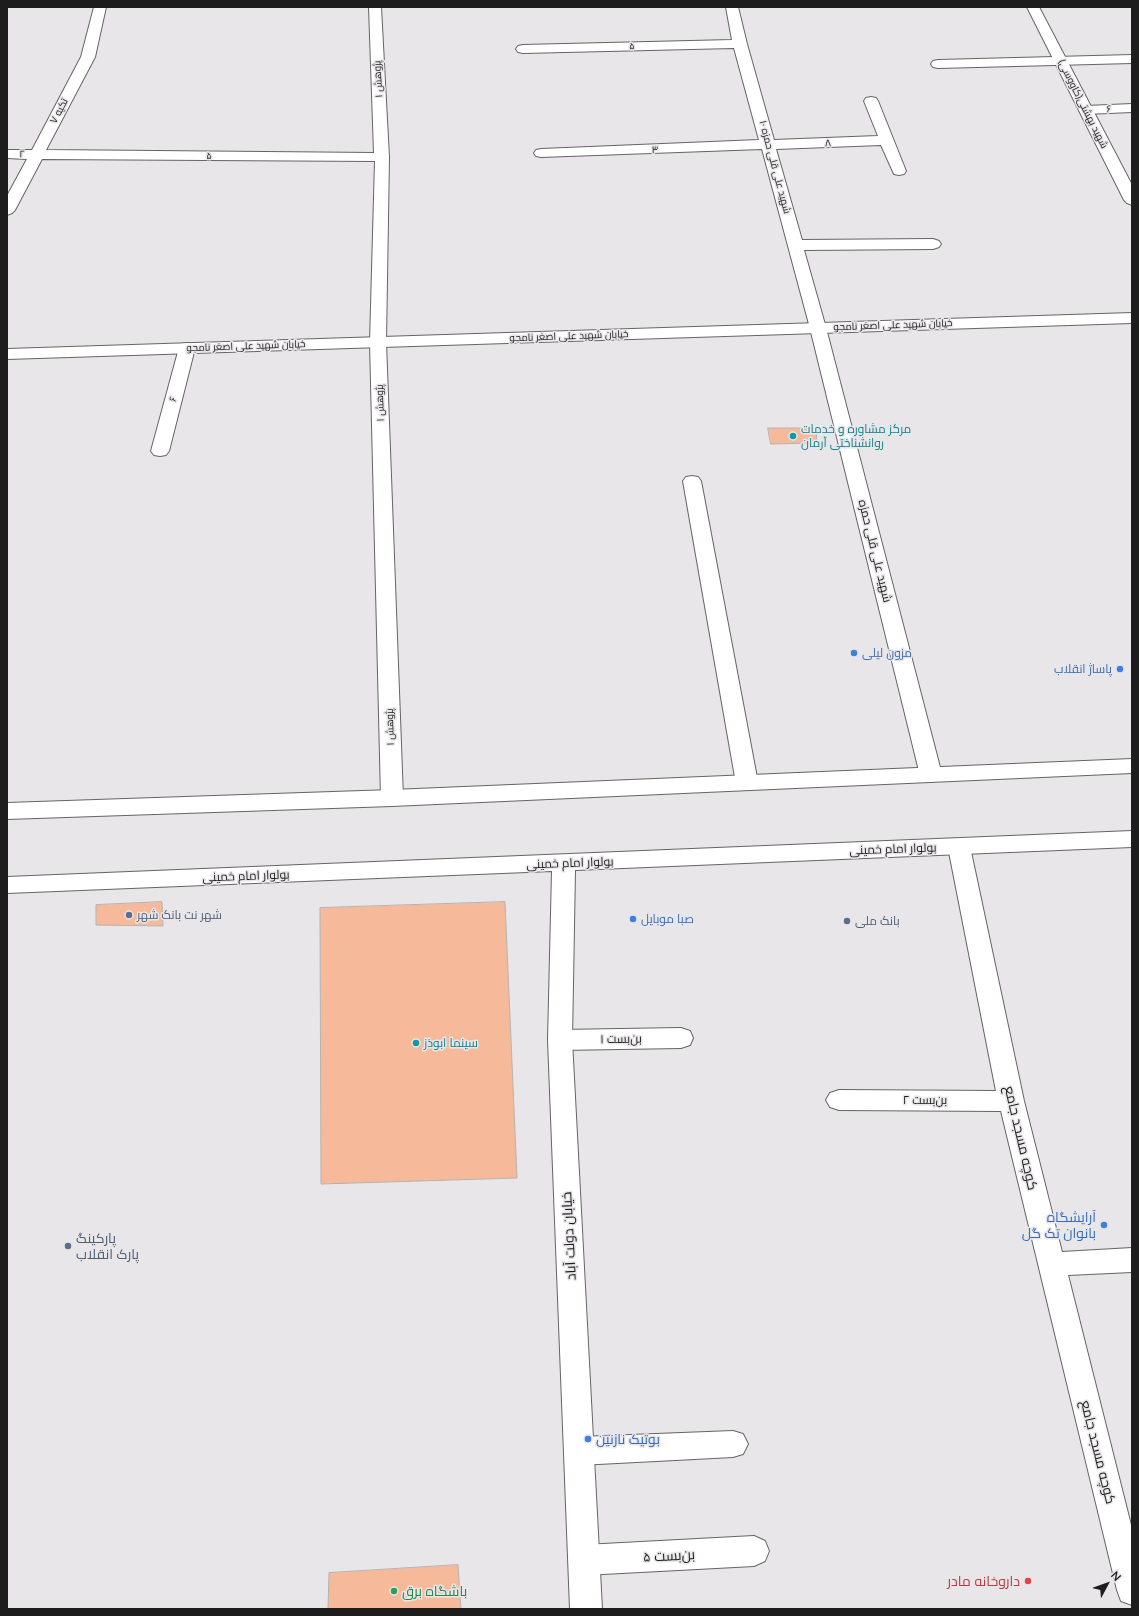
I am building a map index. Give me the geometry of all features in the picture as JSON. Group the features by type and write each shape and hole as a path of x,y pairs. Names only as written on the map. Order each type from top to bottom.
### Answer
{"street":[{"name":"تکیه ۷","path":"7,210 88,57 100,7"},
{"name":"پژوهش ۱","path":"375,7 382,157 378,342 392,798"},
{"name":"شهید علی قلی حمزه ۱۰","path":"732,7 740,44 818,328"},
{"name":"شهید بهشتی(کاووسی)","path":"1033,7 1131,197"},
{"name":"۵","path":"523,49 740,44"},
{"path":"938,64 1132,59"},
{"path":"871,101 899,171"},
{"name":"۶","path":"1086,110 1132,108"},
{"name":"۸","path":"768,146 887,140"},
{"name":"۳","path":"541,154 768,146"},
{"name":"۲","path":"7,154 36,154"},
{"name":"۵","path":"36,154 382,157"},
{"path":"796,245 933,244"},
{"name":"خیابان شهید علی اصغر نامجو","path":"7,354 1132,318"},
{"name":"شهید علی قلی حمزه","path":"818,328 931,775"},
{"name":"۶","path":"160,451 187,348"},
{"path":"692,481 747,783"},
{"path":"7,812 392,798 1132,766"},
{"name":"بولوار امام خمینی","path":"7,885 1132,839"},
{"name":"کوچه مسجد جامع","path":"959,847 1011,1101 1051,1264 1124,1528 1132,1590"},
{"name":"خیابان دولت آباد","path":"564,863 560,1040 586,1609"},
{"name":"بن‌بست ۱","path":"560,1040 681,1038"},
{"name":"بن‌بست ۲","path":"839,1100 1011,1101"},
{"path":"1051,1264 1132,1260"},
{"path":"579,1451 733,1444"},
{"name":"بن‌بست ۵","path":"584,1560 754,1551"}],"building":[{"name":"مرکز مشاوره و خدمات روانشناختی آرمان","path":"768,428 816,428 817,443 771,444"},
{"name":"شهر نت بانک شهر","path":"162,902 163,926 96,925 96,905"},
{"name":"سینما ابوذز","path":"505,902 517,1178 321,1184 320,908"},
{"name":"باشگاه برق","path":"458,1565 461,1609 328,1609 329,1573"}],"place":[{"name":"مرکز مشاوره و خدمات روانشناختی آرمان","path":"793,436"},
{"name":"مزون لیلی","path":"854,653"},
{"name":"پاساژ انقلاب","path":"1120,669"},
{"name":"شهر نت بانک شهر","path":"129,915"},
{"name":"صبا موبایل","path":"633,919"},
{"name":"بانک ملی","path":"847,921"},
{"name":"سینما ابوذز","path":"416,1043"},
{"name":"آرایشگاه بانوان تک گل","path":"1104,1225"},
{"name":"پارکینگ پارک انقلاب","path":"68,1246"},
{"name":"بوتیک نازنین","path":"588,1439"},
{"name":"داروخانه مادر","path":"1028,1581"},
{"name":"باشگاه برق","path":"394,1591"}]}
